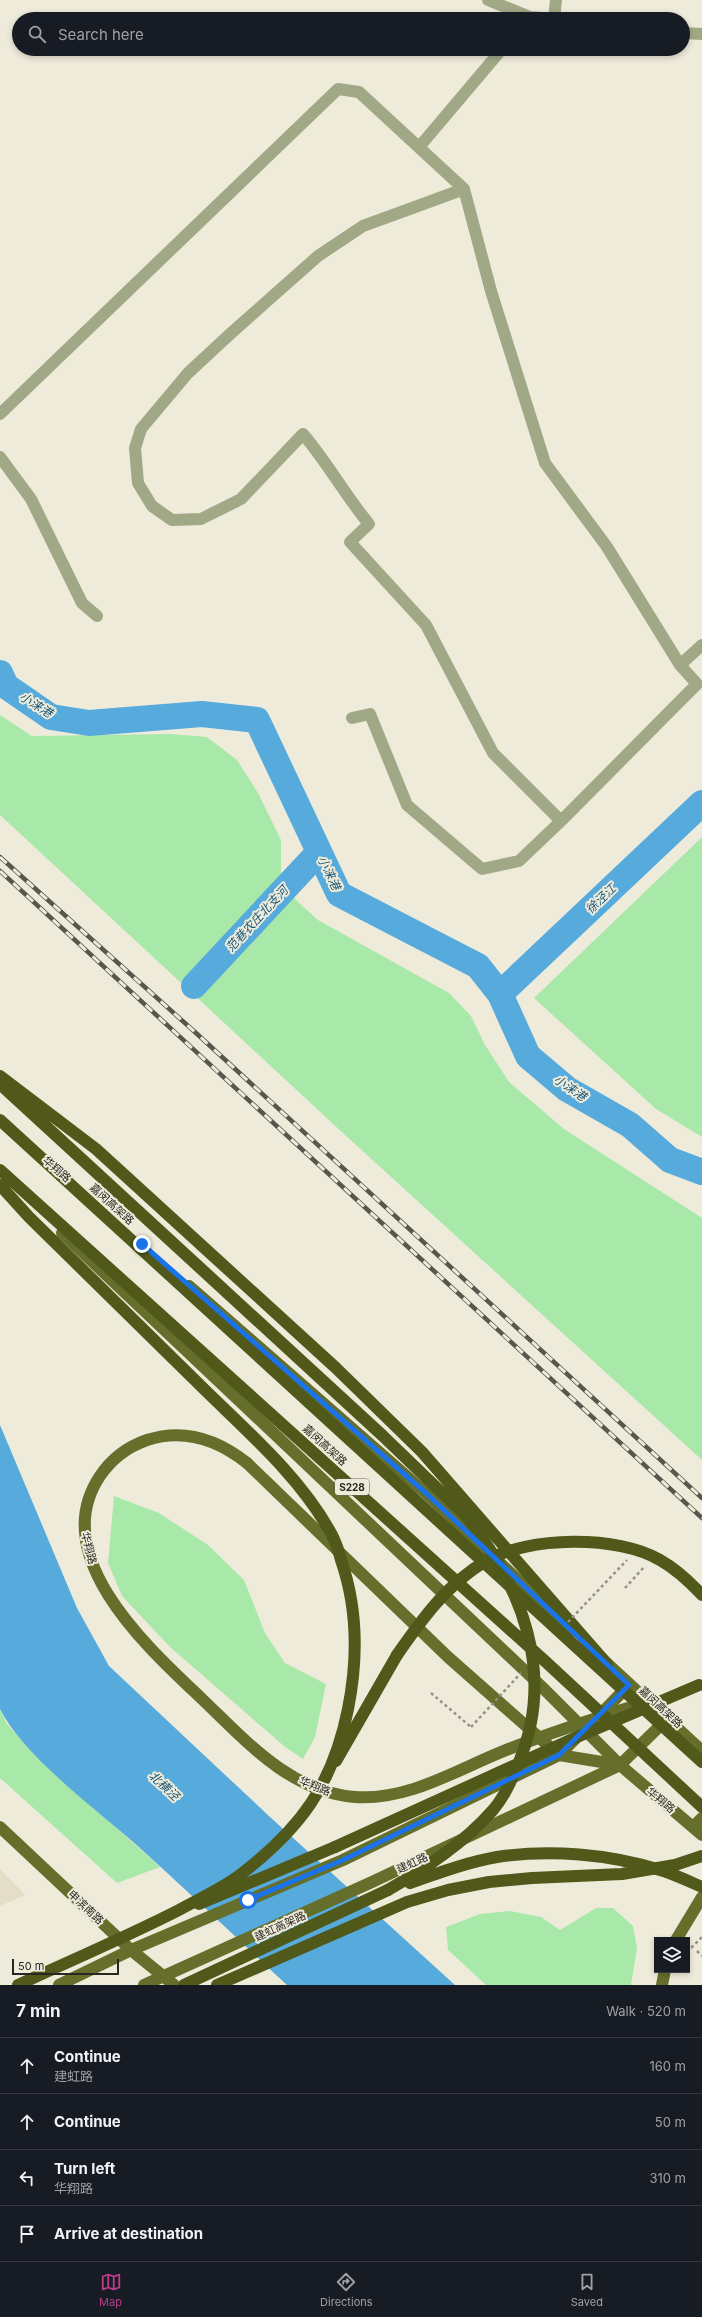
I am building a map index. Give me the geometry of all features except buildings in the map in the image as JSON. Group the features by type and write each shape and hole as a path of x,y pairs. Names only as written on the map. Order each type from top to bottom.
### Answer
{"highway":[{"path":"0,1076 96,1149 336,1368 422,1452 607,1664"},
{"path":"0,1084 389,1441 466,1516 486,1541 519,1604 534,1662 533,1716 527,1744 511,1781 494,1809 475,1828 444,1854 388,1890"},
{"name":"嘉闵高架路","path":"0,1120 702,1762"},
{"name":"嘉闵高架路","path":"0,1170 546,1662 702,1807"},
{"path":"0,1184 23,1197"},
{"path":"0,1184 34,1222 261,1445 306,1494 333,1536 350,1586 354,1618 354,1657 352,1689 346,1721 329,1773"},
{"path":"153,1923 237,1878 280,1843 310,1807 398,1655 424,1617 464,1576 487,1560 510,1551 538,1544 570,1542 631,1548 659,1559 683,1575 702,1594"},
{"path":"18,1985 153,1923 273,1874 578,1737 701,1684"},
{"path":"388,1890 449,1869 497,1857 552,1853 624,1862 659,1870 702,1886"},
{"path":"217,1985 400,1905 448,1890 524,1879 622,1874 675,1865 702,1856"},
{"name":"建虹高架路","path":"184,1985 388,1890"}],"main road":[{"name":"华翔路","path":"0,1120 427,1494 666,1720 702,1751"},
{"name":"华翔路","path":"0,1176 330,1485 620,1765 697,1831"},
{"name":"华翔路","path":"559,1755 448,1657 247,1463 226,1448 190,1435 156,1437 138,1443 121,1452 105,1469 93,1487 86,1506 84,1528 87,1545 103,1585 120,1612 156,1656 260,1755 305,1784 332,1794 356,1797 382,1796 411,1790 520,1744 701,1684"},
{"path":"60,1985 131,1950 343,1860 559,1755 629,1685"},
{"name":"建虹路","path":"144,1985 231,1944 372,1882 620,1765 666,1720"},
{"path":"559,1755 620,1765"},
{"path":"697,1831 702,1818"},
{"name":"申滨南路","path":"0,1827 131,1950 174,1985"},
{"path":"677,1937 682,1926 702,1897"},
{"path":"662,1985 664,1973"}],"lane":[{"path":"488,0 515,12"},
{"path":"555,12 556,0"},
{"path":"690,33 702,34"},
{"path":"420,146 496,56"},
{"path":"0,414 338,89 359,92 420,146 464,189 491,291 546,463 606,547 680,665 697,684 561,821 519,861 482,868 407,805 370,714 352,718"},
{"path":"464,189 363,226 318,256 229,335 188,374 141,429 135,448 138,483 152,506 172,520 201,519 241,499 302,434 319,453 347,498 369,524 350,542 426,625 493,753 561,821"},
{"path":"0,457 31,499 82,603 97,616"},
{"path":"680,665 702,645"}],"path":[{"path":"563,1628 628,1558"},
{"path":"626,1588 647,1564"},
{"path":"430,1693 471,1727 525,1668"},
{"path":"690,1949 702,1937"},
{"path":"697,1951 702,1956"}],"shaded area":[{"path":"0,1869 25,1895 0,1906"}],"green space":[{"path":"0,715 32,736 171,734 207,737 237,760 258,793 281,840 281,873 296,900 318,920 449,993 471,1016 485,1045 509,1082 564,1129 702,1218 702,1460 345,1135 0,815"},
{"path":"702,837 702,1137 656,1109 534,998"},
{"path":"114,1496 159,1513 208,1545 244,1580 265,1633 285,1663 326,1684 315,1737 303,1759 285,1747 170,1647 122,1596 108,1563"},
{"path":"0,1709 7,1724 38,1758 160,1867 117,1883 0,1778"},
{"path":"596,1908 613,1908 633,1926 637,1948 631,1985 486,1985 448,1950 446,1927 480,1914 510,1911 541,1917 560,1930"}],"water":[{"name":"北横泾","path":"0,1425 77,1608 109,1666 270,1817 455,1985 287,1985 152,1859 41,1762 25,1744 0,1709"}],"waterway":[{"name":"小涞港","path":"0,673 6,686 51,717 89,723 202,714 257,720 339,894 478,966 500,994 528,1056 567,1089 630,1125 670,1160 702,1172"},
{"name":"徐泾江","path":"500,994 702,803"},
{"name":"范巷农庄北支河","path":"194,986 319,852"}],"railway":[{"path":"0,857 196,1033 702,1498"},
{"path":"0,871 702,1518"}],"route":[{"path":"142,1244 427,1494 629,1685 559,1755 343,1860 248,1900"}]}
